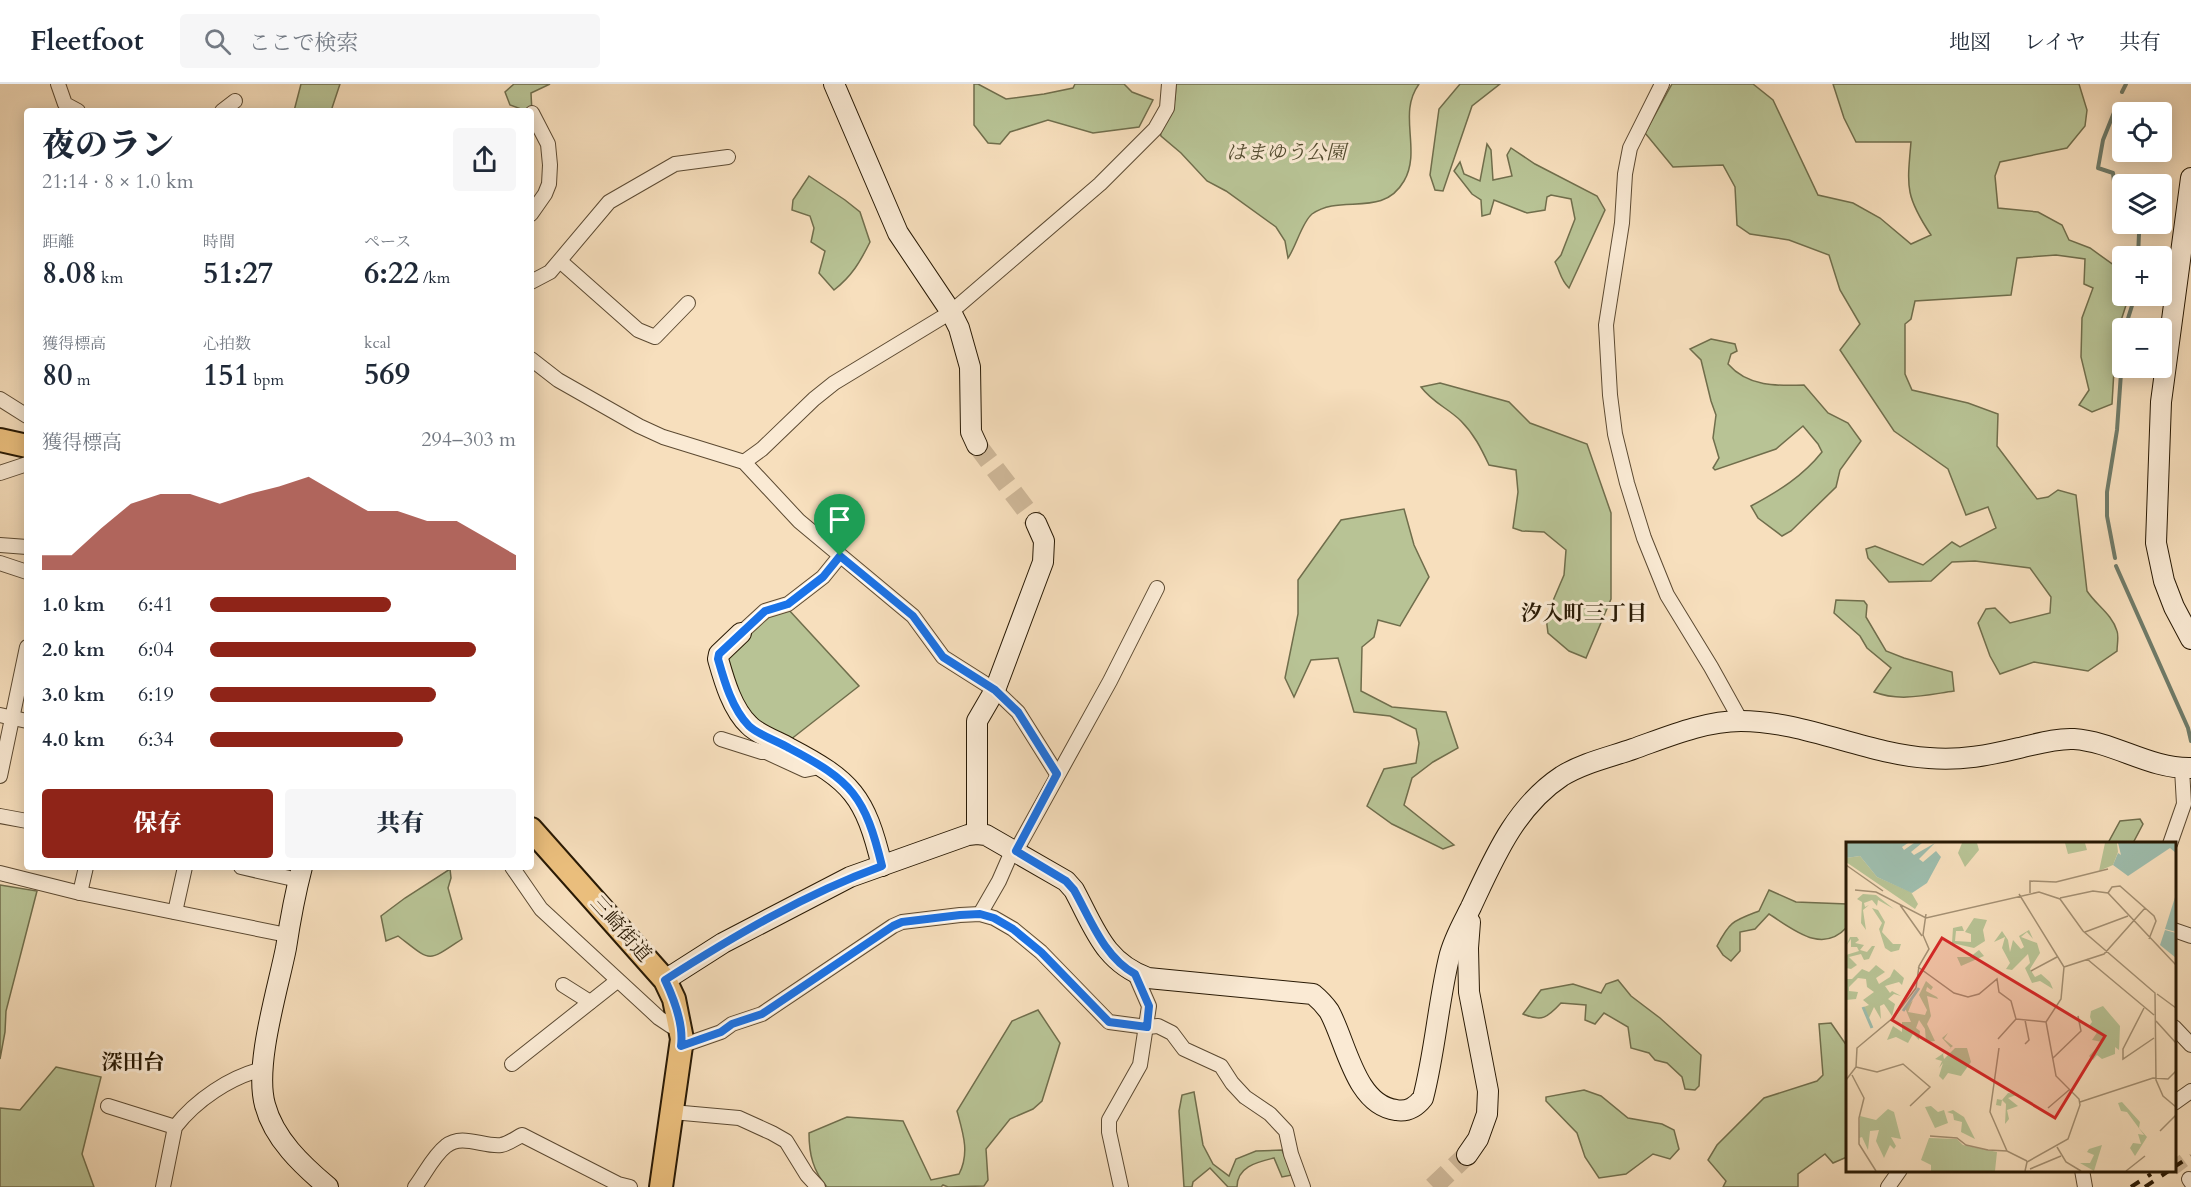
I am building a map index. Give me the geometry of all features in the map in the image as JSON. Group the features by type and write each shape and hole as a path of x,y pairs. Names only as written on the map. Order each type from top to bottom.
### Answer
{"main road":[{"path":"0,440 24,445"},
{"name":"三崎街道","path":"534,832 665,980 674,999 681,1037 661,1187"}],"street":[{"path":"58,84 65,104 72,108"},
{"path":"834,84 898,233 951,312 965,346 970,367 971,432 977,445"},
{"path":"744,462 762,449 834,383 951,312 1100,184 1155,129 1167,108 1169,84"},
{"path":"1662,84 1630,148 1625,174 1622,223 1606,325 1610,394 1615,434 1644,538 1663,585 1741,721"},
{"path":"226,108 235,101"},
{"path":"534,117 548,144 550,165 549,184 545,195 534,210"},
{"path":"534,280 550,272 609,202 675,164 728,157"},
{"path":"2191,178 2161,402 2156,543 2164,581 2174,607 2191,639"},
{"path":"560,261 639,330 656,337 688,303"},
{"path":"534,361 558,380 639,426 663,437 744,462 799,521 913,616 943,657 995,690 1018,712 1057,774"},
{"path":"0,399 24,414"},
{"path":"0,473 24,465"},
{"path":"977,834 977,721 995,690 1043,562 1044,541 1036,523"},
{"path":"0,545 24,547"},
{"path":"840,556 823,577 788,604 765,611 719,654 718,659 729,693 749,726 824,766 860,801 874,834 882,866"},
{"path":"0,563 24,571"},
{"path":"980,914 1110,681 1157,588"},
{"path":"0,776 6,716 24,657"},
{"path":"6,716 24,720"},
{"path":"665,980 723,943 825,889 968,836 986,835 1066,881 1074,890 1111,956 1135,974 1148,978 1312,994 1329,1011 1358,1078 1369,1097 1397,1111 1408,1110 1417,1106 1423,1098 1449,955 1496,853 1516,819 1540,792 1564,775 1584,766 1677,734 1720,723 1741,721 1785,727 1900,755 1930,759 1985,756 2071,738 2113,747 2160,765 2187,768 2184,804 2170,842"},
{"path":"721,739 766,752 805,770 824,766"},
{"path":"0,816 24,820"},
{"path":"80,893 85,870"},
{"path":"175,912 184,870"},
{"path":"270,870 300,873 271,1015 263,1069 265,1105 281,1139 301,1164 328,1187"},
{"path":"514,870 541,909 617,981 681,1037 721,1032 732,1024 762,1014 902,922 980,914 994,918 1013,929 1041,952 1109,1022 1147,1027 1158,1026 1172,1033 1184,1049 1221,1066 1232,1083 1245,1096 1270,1114 1286,1131 1291,1154 1303,1187"},
{"path":"0,873 80,893 287,935"},
{"path":"1467,1155 1478,1138 1487,1114 1488,1090 1469,992 1467,948 1472,905"},
{"path":"2176,930 2191,936"},
{"path":"1121,1187 1108,1120 1140,1065 1149,1006 1135,974"},
{"path":"512,1064 617,981"},
{"path":"562,985 590,1002"},
{"path":"2176,1028 2191,1045"},
{"path":"163,1187 175,1127 197,1103 245,1073 263,1069"},
{"path":"2176,1102 2191,1091"},
{"path":"108,1106 175,1127"},
{"path":"672,1112 739,1118 772,1132 786,1141 807,1175 818,1187"},
{"path":"415,1187 438,1154 448,1144 471,1140 503,1145 522,1135 618,1184 630,1187"},
{"path":"1888,1187 1899,1172"},
{"path":"2082,1172 2085,1187"}],"green space":[{"path":"301,84 340,84 332,108 295,108"},
{"path":"514,84 550,84 531,93 532,108 518,108 510,105 505,92"},
{"path":"974,84 1006,99 1073,88 1075,84 1124,84 1132,92 1153,100 1139,127 1093,133 1048,120 1010,132 1000,144 988,143 974,125"},
{"name":"はまゆう公園","path":"1176,84 1419,84 1410,107 1411,157 1409,169 1404,181 1395,192 1384,199 1373,203 1336,205 1312,214 1305,223 1288,258 1285,241 1276,227 1226,191 1207,181 1181,153 1161,136 1160,132 1175,99"},
{"path":"1460,84 1500,84 1472,106 1443,191 1435,190 1430,175 1439,109"},
{"path":"1672,84 1753,84 1773,100 1818,195 1853,203 1880,218 1911,244 1931,235 1916,210 1910,191 1911,142 1856,142 1844,118 1833,84 2079,84 2087,110 2085,126 2067,148 2000,162 1995,176 1998,208 2038,212 2062,225 2069,240 2090,248 2112,264 2112,306 2126,306 2122,318 2112,318 2112,404 2092,412 2079,405 2089,390 2081,357 2082,318 2093,288 2084,284 2085,259 2056,255 2017,258 2011,295 1915,301 1911,319 1905,324 1905,374 1912,390 1968,403 1998,414 1997,446 2037,499 2048,497 2058,490 2076,495 2087,591 2115,625 2118,635 2117,651 2088,671 2034,662 2000,674 1990,656 1978,623 1986,609 1995,608 2010,623 2050,613 2051,597 2030,568 1975,561 1952,562 1931,581 1889,582 1868,558 1866,549 1875,546 1923,565 1952,542 1960,547 1996,528 1988,507 1966,515 1948,469 1894,431 1840,350 1860,324 1840,290 1829,255 1789,240 1750,234 1737,225 1735,187 1723,165 1673,167 1645,133"},
{"path":"1487,144 1491,150 1493,180 1512,176 1507,155 1511,148 1535,164 1597,196 1605,210 1569,288 1562,279 1555,262 1561,255 1575,219 1571,199 1551,195 1547,197 1545,210 1527,213 1494,200 1490,214 1482,216 1481,200 1472,194 1454,171 1460,162 1464,174 1480,181"},
{"path":"809,176 860,212 870,242 855,268 834,290 819,273 825,251 811,242 814,228 810,216 792,210 793,200"},
{"path":"1711,339 1735,344 1737,351 1731,354 1728,364 1745,377 1763,384 1804,385 1828,413 1848,423 1861,441 1840,470 1836,487 1791,531 1782,536 1758,518 1751,506 1790,482 1822,452 1803,426 1776,449 1715,470 1713,468 1719,458 1713,438 1716,415 1701,360 1690,349"},
{"path":"1440,383 1509,402 1530,423 1587,444 1611,513 1611,599 1586,658 1569,651 1548,633 1546,617 1564,575 1566,550 1544,532 1522,531 1513,528 1518,492 1516,470 1489,465 1466,426 1421,387"},
{"path":"1404,509 1414,545 1429,577 1400,626 1378,620 1374,637 1362,647 1361,691 1392,707 1446,712 1458,748 1433,762 1412,778 1404,805 1454,845 1443,849 1392,824 1367,806 1384,769 1416,763 1419,743 1416,729 1390,716 1354,712 1338,658 1311,660 1294,697 1285,678 1298,614 1298,580 1341,520"},
{"path":"1836,600 1864,601 1867,605 1866,617 1886,651 1952,672 1954,691 1903,697 1874,692 1891,668 1867,648 1860,636 1834,613"},
{"path":"788,609 859,686 790,740 761,727 744,712 724,663 727,655 768,616"},
{"path":"2140,819 2143,824 2134,842 2109,842 2120,821"},
{"path":"450,870 451,878 448,888 462,939 442,952 429,956 417,951 398,936 386,941 381,916"},
{"path":"0,885 37,891 6,1011 0,1059"},
{"path":"1769,890 1796,902 1846,904 1846,928 1828,939 1818,939 1798,932 1769,914 1755,929 1740,932 1740,951 1731,961 1717,946 1725,931 1743,917 1759,911"},
{"path":"1618,980 1631,996 1660,1018 1701,1055 1699,1086 1695,1090 1685,1089 1682,1077 1667,1063 1655,1060 1649,1053 1631,1048 1628,1027 1604,1013 1595,1024 1585,1020 1586,1005 1561,1003 1548,1015 1540,1018 1523,1014 1541,990 1573,984 1601,993 1606,984"},
{"path":"1038,1010 1060,1043 1042,1101 1033,1109 1010,1119 986,1149 988,1180 984,1186 827,1187 818,1175 813,1162 809,1133 847,1117 903,1121 931,1180 959,1174 965,1151 957,1111 1012,1021"},
{"path":"1831,1023 1846,1045 1846,1157 1833,1163 1825,1154 1798,1174 1798,1187 1723,1187 1726,1181 1708,1160 1717,1145 1764,1098 1817,1081 1823,1075 1819,1024"},
{"path":"56,1067 101,1077 82,1154 94,1187 0,1187 0,1108 20,1110"},
{"path":"1584,1090 1601,1096 1628,1118 1662,1124 1674,1130 1679,1149 1670,1159 1653,1154 1626,1174 1599,1178 1585,1157 1577,1133 1546,1101 1546,1097"},
{"path":"1194,1092 1203,1145 1213,1164 1229,1176 1236,1159 1256,1151 1282,1150 1292,1175 1282,1177 1274,1158 1255,1163 1244,1170 1237,1187 1228,1187 1210,1168 1193,1182 1192,1187 1184,1187 1179,1111 1182,1095"}],"waterway":[{"path":"2122,92 2126,84"},
{"path":"2112,118 2103,140 2098,168 2113,174"},
{"path":"2138,246 2139,234"},
{"path":"2128,318 2132,306"},
{"path":"2115,558 2107,516 2107,492 2117,430 2121,378"},
{"path":"2116,566 2188,728 2191,741"}],"tunnel":[{"path":"977,445 1036,523"},
{"path":"1433,1187 1467,1155"},
{"path":"2176,1162 2189,1179"}],"railway":[{"path":"2176,1166 2191,1156"},
{"path":"2145,1187 2167,1172"},
{"path":"2131,1187 2151,1174"}],"district":[{"name":"汐入町三丁目","path":"1584,613"},
{"name":"深田台","path":"133,1062"}],"route":[{"path":"840,556 913,616 943,657 995,690 1018,712 1057,774 1016,851 1066,881 1074,890 1111,956 1135,974 1149,1006 1147,1027 1109,1022 1041,952 1013,929 994,918 980,914 902,922 762,1014 681,1046 681,1029 674,999 665,980 723,943 825,889 882,866 874,834 860,801 824,766 749,726 729,693 718,659 719,654 765,611 788,604 823,577 840,556"}]}
